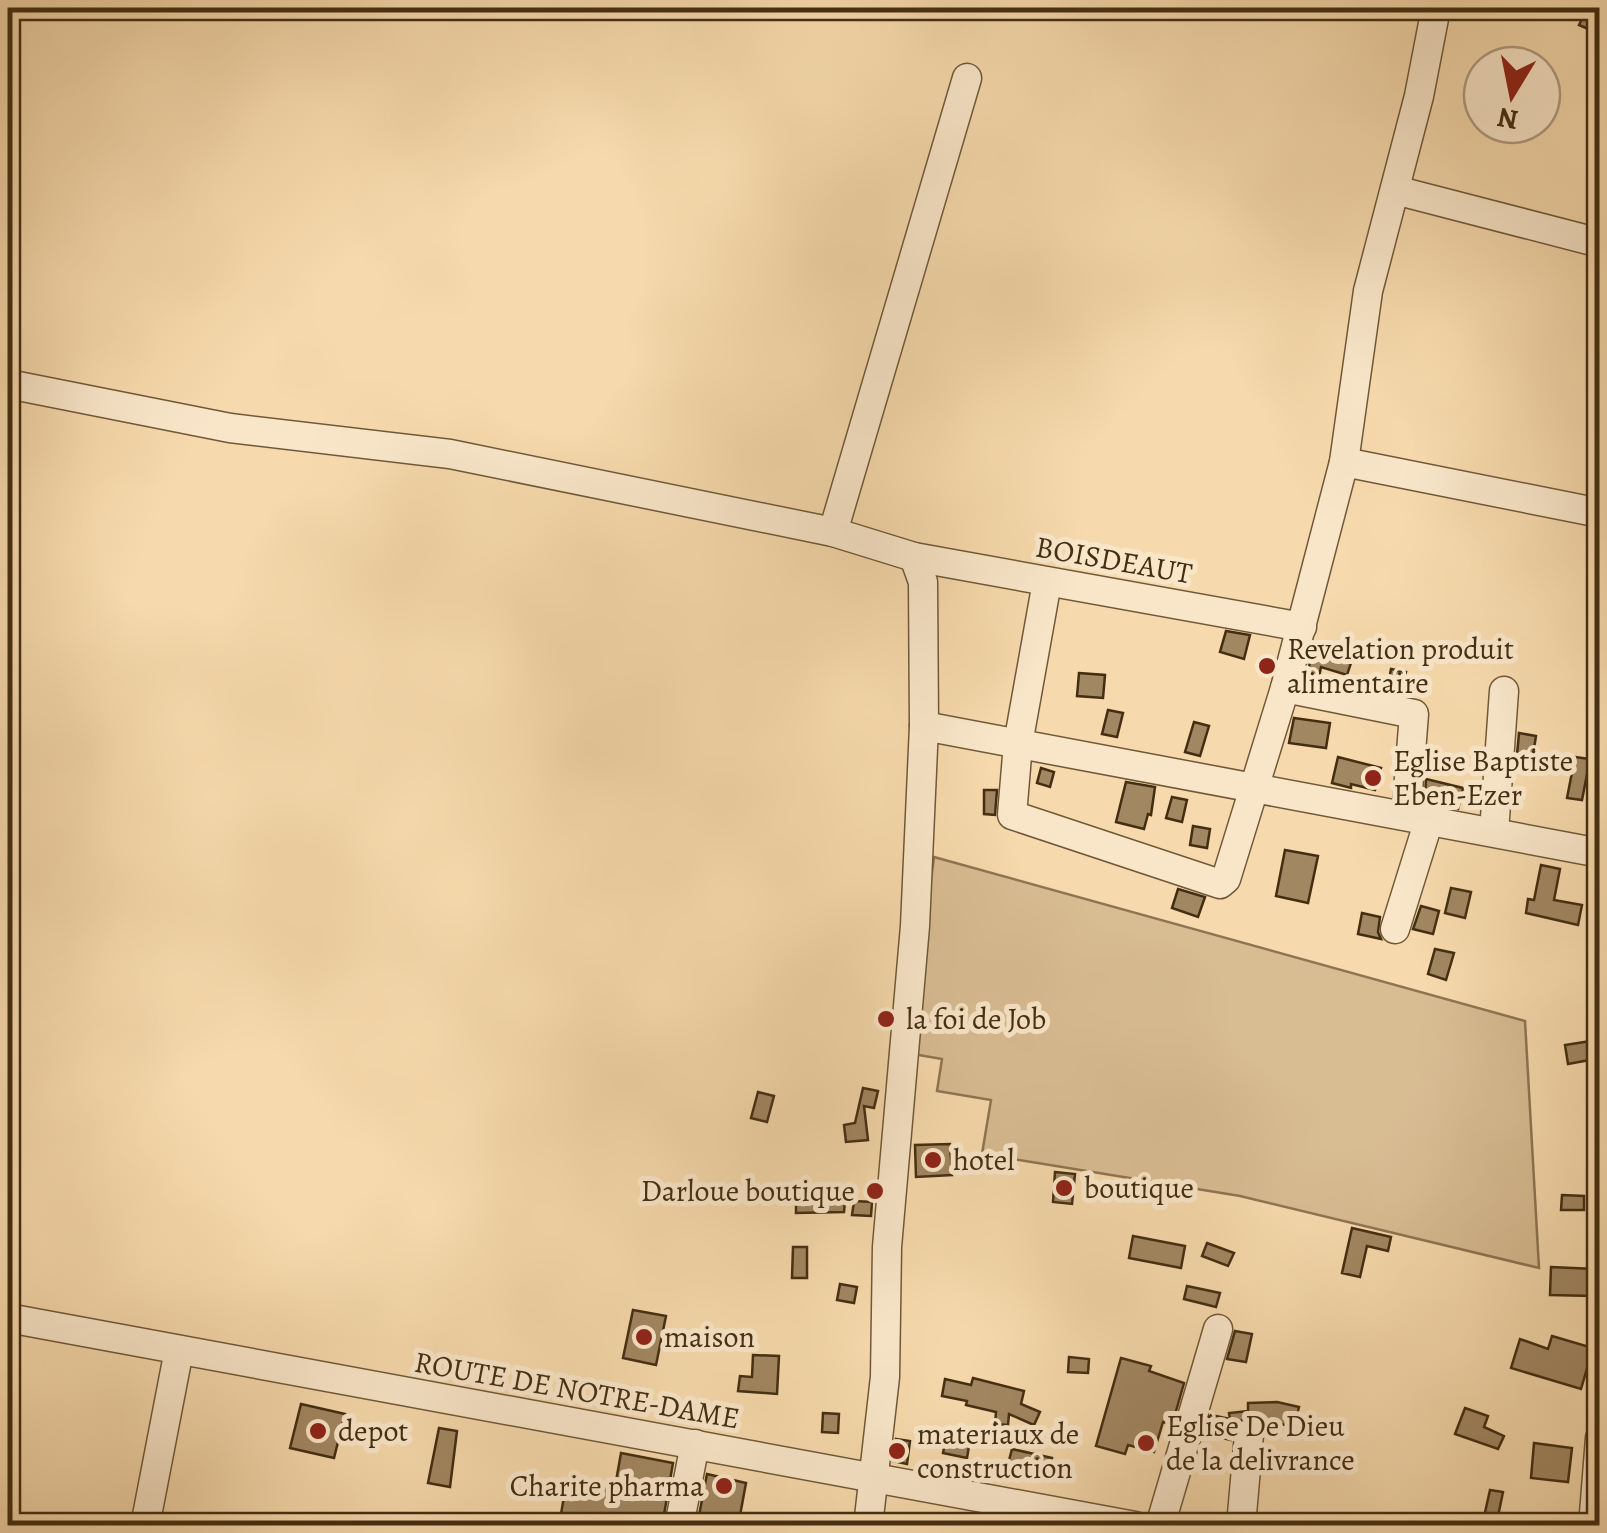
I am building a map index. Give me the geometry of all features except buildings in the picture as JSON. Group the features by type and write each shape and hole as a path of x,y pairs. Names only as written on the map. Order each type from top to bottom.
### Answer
{"street":[{"path":"1047,582 1018,744 1012,815 1220,884 1226,879 1285,688 1344,462 1368,291 1420,96 1436,8"},
{"path":"834,532 967,78"},
{"path":"1395,190 1600,243"},
{"name":"BOISDEAUT","path":"8,384 230,428 450,454 834,532 914,557 1302,627"},
{"path":"1344,462 1600,513"},
{"path":"868,1526 886,1377 887,1247 915,926 924,726 922,582 914,557"},
{"path":"1285,688 1414,714 1418,818 1394,929"},
{"path":"1494,832 1504,691"},
{"path":"924,726 1600,852"},
{"name":"ROUTE DE NOTRE-DAME","path":"8,1318 695,1444 877,1465 1135,1526"},
{"path":"1160,1526 1218,1329"},
{"path":"145,1526 180,1350"},
{"path":"1242,1526 1249,1434"},
{"path":"1593,1526 1600,1438"},
{"path":"678,1526 695,1444"}],"shaded area":[{"path":"934,857 1525,1021 1539,1268 1240,1196 982,1154 991,1100 937,1091 942,1059 907,1053"}],"place":[{"name":"Revelation produit alimentaire","path":"1267,666"},
{"name":"Eglise Baptiste Eben-Ezer","path":"1373,778"},
{"name":"la foi de Job","path":"886,1019"},
{"name":"hotel","path":"933,1160"},
{"name":"boutique","path":"1064,1188"},
{"name":"Darloue boutique","path":"875,1191"},
{"name":"maison","path":"644,1337"},
{"name":"depot","path":"318,1431"},
{"name":"Eglise De Dieu de la delivrance","path":"1146,1443"},
{"name":"materiaux de construction","path":"897,1451"},
{"name":"Charite pharma","path":"724,1486"}]}
